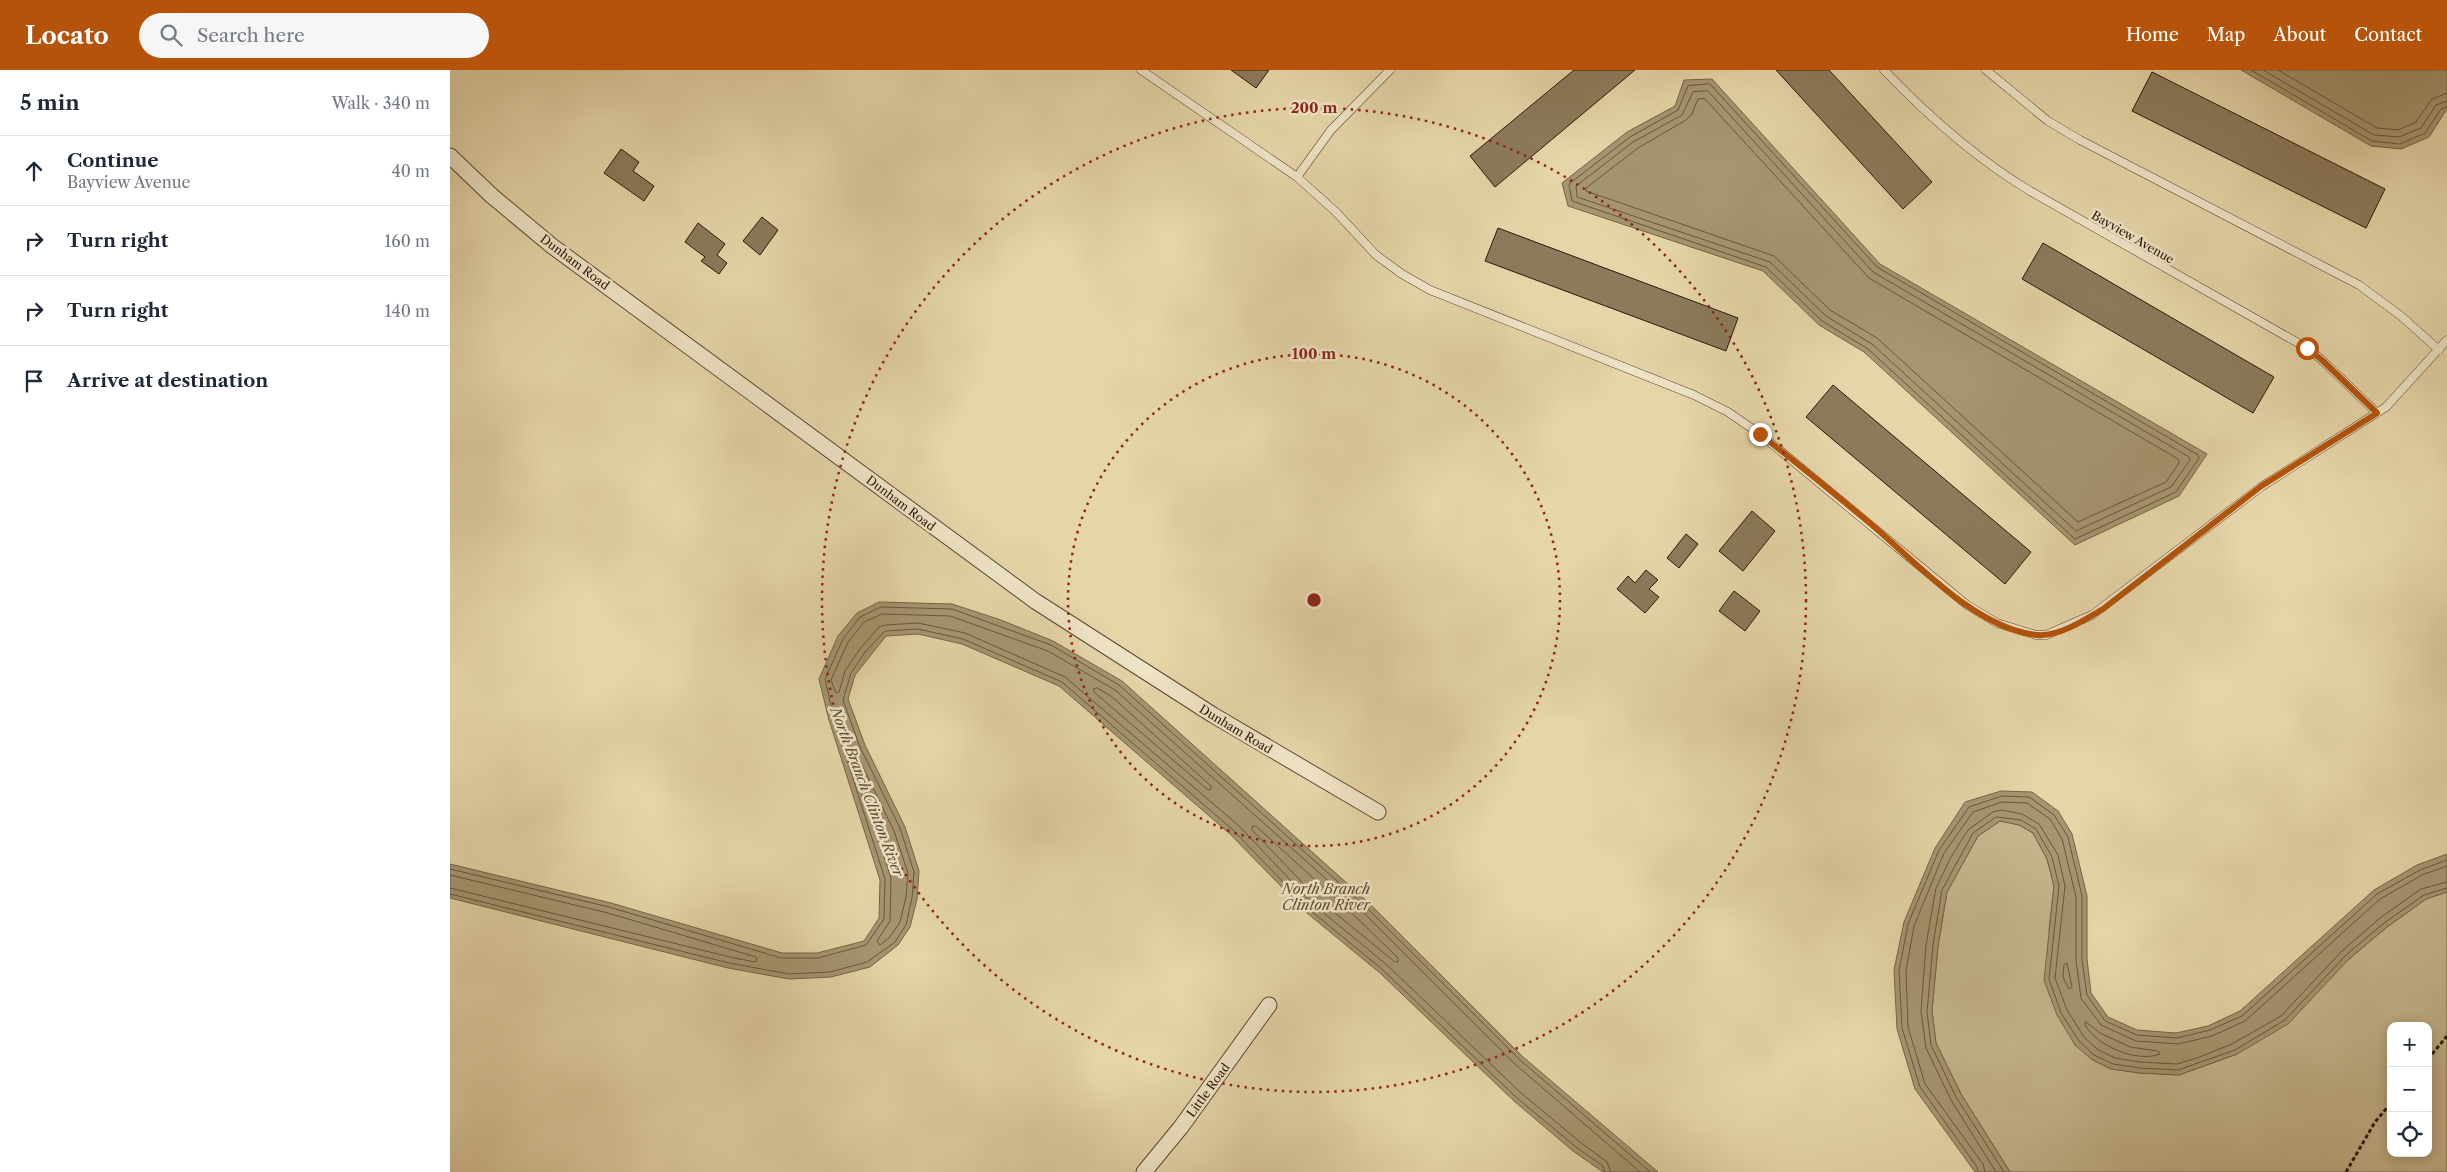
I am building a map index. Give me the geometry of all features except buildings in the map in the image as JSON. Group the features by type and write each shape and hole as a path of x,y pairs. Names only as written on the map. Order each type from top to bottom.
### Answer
{"street":[{"name":"Dunham Road","path":"450,156 492,196 552,246 1035,601 1213,715 1378,812"},
{"name":"Little Road","path":"1144,1172 1181,1128 1269,1005"}],"lane":[{"path":"1141,70 1297,177 1336,212 1376,255 1430,290 1694,395 1728,412 1797,463 1967,605 1997,624 2025,633 2046,635 2092,615 2260,487 2377,413 2397,396 2447,340"},
{"path":"1297,177 1331,130 1390,70"},
{"name":"Bayview Avenue","path":"1884,70 1952,136 1997,170 2030,191 2307,348 2377,413"},
{"path":"1986,70 2048,121 2080,140 2359,285 2388,305 2439,350"}],"path":[{"path":"2432,1054 2447,1036"},
{"path":"2346,1172 2375,1122 2387,1108"}],"shaded area":[{"path":"2000,821 2019,825 2033,833 2047,859 2054,886 2049,930 2091,1059 2111,1069 2179,1075 2237,1054 2387,927 2426,899 2447,892 2447,1172 2010,1172 1961,1094 1936,1043 1932,1011 1938,946 1947,892 1978,836"}],"water":[{"path":"2241,70 2447,70 2447,109 2429,137 2401,149 2371,146"},
{"path":"1712,79 1880,264 2207,454 2179,496 2075,545 1864,352 1819,325 1763,271 1568,206 1562,183 1627,132 1675,106 1684,80"},
{"name":"North Branch Clinton River","path":"879,602 952,604 1001,620 1053,641 1122,681 1370,904 1522,1056 1658,1172 1603,1172 1573,1151 1514,1101 1380,973 1307,913 1230,834 1059,686 962,644 918,634 886,636 855,675 848,699 865,745 905,827 919,871 917,899 910,927 898,945 870,967 831,977 789,979 728,968 450,898 450,864 611,903 782,953 817,953 864,941 879,918 880,880 829,720 819,679 838,636 857,613"},
{"path":"2001,791 2032,792 2058,811 2072,834 2087,896 2087,959 2091,993 2108,1017 2137,1030 2176,1033 2208,1026 2240,1011 2374,890 2417,865 2447,854 2447,892 2426,899 2387,927 2349,959 2288,1024 2237,1054 2179,1075 2111,1069 2091,1059 2075,1045 2057,1015 2044,980 2054,886 2047,859 2033,833 2019,825 2000,821 1978,836 1947,892 1938,946 1932,1011 1936,1043 1961,1094 2010,1172 1975,1172 1915,1089 1897,1029 1894,970 1904,922 1935,848 1965,802"}],"route":[{"path":"1760,434 1871,524 1941,584 1984,617 2012,630 2046,635 2079,622 2103,609 2260,487 2377,413 2356,391 2307,348"}]}
